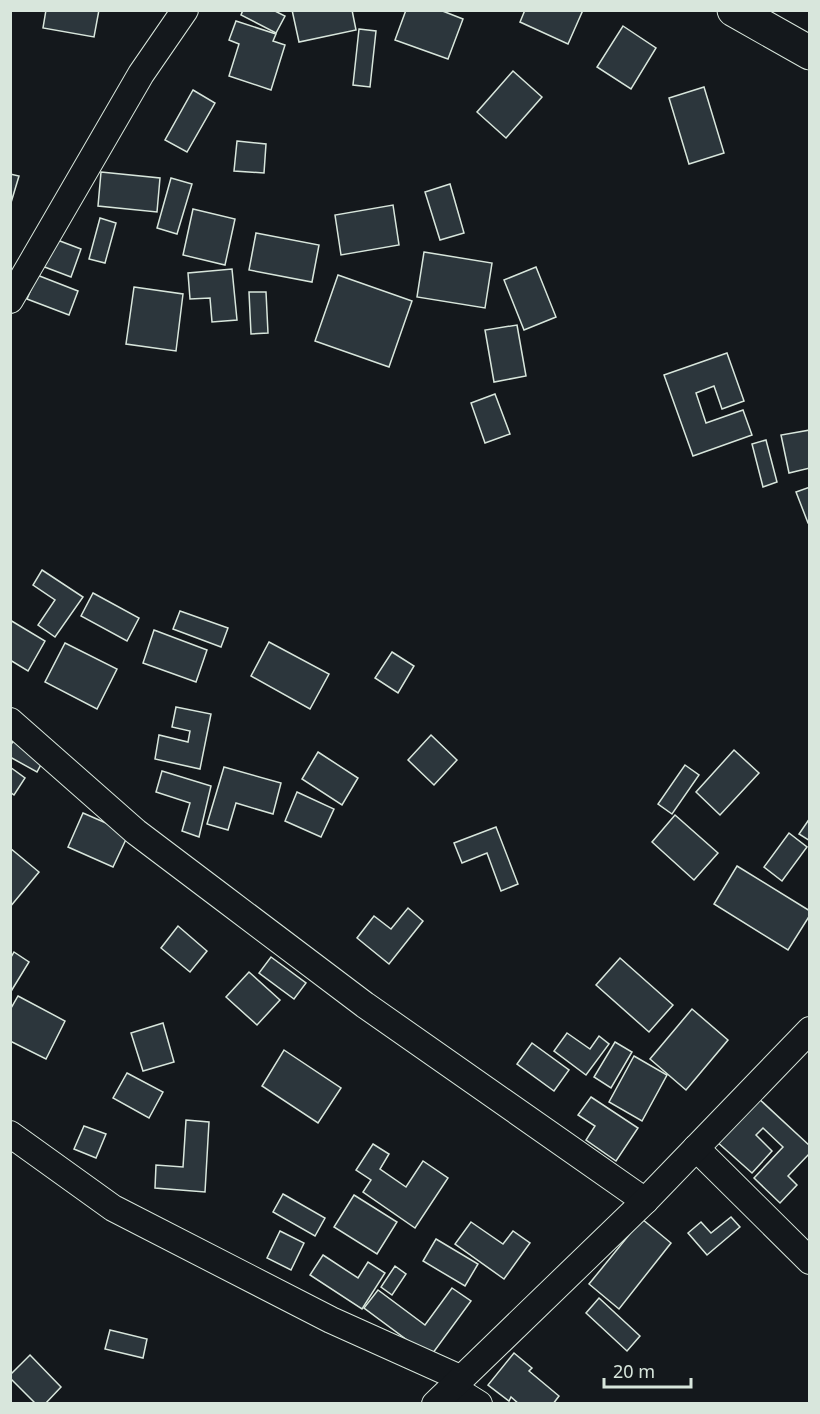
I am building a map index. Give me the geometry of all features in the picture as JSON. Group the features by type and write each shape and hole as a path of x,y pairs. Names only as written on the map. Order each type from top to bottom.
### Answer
{"highway":[{"path":"734,10 810,53"}],"street":[{"path":"10,300 141,74 185,10"},
{"path":"10,721 136,832 231,905 365,1005 645,1201"},
{"path":"449,1390 645,1201 810,1030"},
{"path":"10,1134 113,1208 331,1320 449,1390 479,1404"},
{"path":"696,1148 810,1261"}],"building":[{"path":"46,10 99,10 94,37 43,28"},
{"path":"243,10 273,10 285,16 276,33 241,15"},
{"path":"292,10 352,10 356,30 299,42"},
{"path":"406,10 440,10 463,19 448,59 395,40"},
{"path":"525,10 583,10 568,44 520,22"},
{"path":"236,21 276,34 273,41 285,45 271,90 229,76 239,44 229,40"},
{"path":"623,26 656,48 631,89 597,67"},
{"path":"359,29 376,31 370,87 353,85"},
{"path":"513,71 542,97 506,138 477,112"},
{"path":"704,87 724,153 689,164 669,98"},
{"path":"193,90 215,103 187,152 165,140"},
{"path":"237,141 266,144 264,173 234,171"},
{"path":"101,172 160,178 157,212 98,206"},
{"path":"10,174 19,176 10,206"},
{"path":"171,178 192,184 177,234 157,228"},
{"path":"450,184 464,233 440,240 425,192"},
{"path":"393,205 399,245 341,255 335,215"},
{"path":"193,209 235,219 225,265 183,255"},
{"path":"100,218 116,223 105,263 89,259"},
{"path":"256,233 319,245 312,282 249,270"},
{"path":"52,238 81,249 71,277 42,266"},
{"path":"424,252 492,263 485,308 417,297"},
{"path":"536,267 556,317 524,330 504,280"},
{"path":"232,269 237,320 212,322 210,298 190,299 188,273"},
{"path":"37,275 78,291 69,315 27,299"},
{"path":"338,275 412,301 389,367 315,341"},
{"path":"134,287 183,294 176,351 126,344"},
{"path":"249,292 266,292 268,333 251,334"},
{"path":"517,325 526,376 494,382 485,330"},
{"path":"727,353 744,401 722,409 714,386 696,393 706,423 743,410 752,435 693,456 664,375"},
{"path":"495,394 510,434 485,443 471,403"},
{"path":"810,430 810,468 789,473 781,435"},
{"path":"766,440 777,482 763,487 752,444"},
{"path":"810,487 810,523 808,523 796,492"},
{"path":"42,570 83,597 55,637 38,625 55,600 33,585"},
{"path":"93,593 139,618 127,641 81,616"},
{"path":"180,611 228,628 221,647 173,629"},
{"path":"10,620 45,641 28,671 10,660"},
{"path":"154,630 207,650 196,682 143,663"},
{"path":"269,642 329,674 310,709 251,676"},
{"path":"65,643 117,669 97,709 45,682"},
{"path":"392,652 414,666 398,693 375,678"},
{"path":"176,707 211,714 200,769 155,759 159,735 188,742 190,731 172,727"},
{"path":"431,735 457,760 434,785 408,760"},
{"path":"14,740 45,757 37,772 10,757 10,746"},
{"path":"734,750 759,773 720,815 696,792"},
{"path":"318,752 358,778 342,805 302,779"},
{"path":"685,765 699,775 672,814 658,804"},
{"path":"10,767 25,778 14,795 10,792"},
{"path":"224,767 281,783 273,814 236,803 228,830 207,824"},
{"path":"162,771 211,786 199,837 182,831 190,803 156,792"},
{"path":"297,792 334,809 321,837 285,821"},
{"path":"83,813 129,833 113,867 68,847"},
{"path":"675,815 718,853 694,880 652,842"},
{"path":"810,818 810,841 799,834"},
{"path":"496,827 518,884 501,891 487,853 462,863 454,843"},
{"path":"789,833 807,847 782,881 764,867"},
{"path":"10,848 39,872 10,907"},
{"path":"737,866 810,911 810,915 788,950 714,904"},
{"path":"408,908 423,921 389,964 357,938 374,916 391,929"},
{"path":"178,926 207,951 190,972 161,948"},
{"path":"14,952 29,962 10,993 10,959"},
{"path":"271,957 306,983 294,999 259,973"},
{"path":"620,958 673,1005 649,1032 596,985"},
{"path":"249,972 280,1000 257,1025 226,997"},
{"path":"18,996 65,1021 46,1059 10,1041 10,1010"},
{"path":"692,1009 728,1040 686,1090 650,1059"},
{"path":"163,1023 174,1062 143,1071 131,1033"},
{"path":"567,1033 590,1049 599,1036 609,1044 586,1075 554,1051"},
{"path":"615,1042 632,1052 611,1088 594,1077"},
{"path":"532,1043 569,1070 554,1091 517,1064"},
{"path":"284,1050 341,1088 318,1123 262,1086"},
{"path":"634,1056 667,1075 642,1121 609,1102"},
{"path":"127,1073 163,1092 149,1118 113,1098"},
{"path":"591,1097 638,1128 616,1161 586,1140 595,1126 578,1115"},
{"path":"757,1097 810,1146 810,1153 788,1176 797,1185 780,1203 754,1178 783,1147 763,1128 756,1135 772,1151 752,1173 716,1141"},
{"path":"186,1120 209,1122 205,1192 155,1188 156,1165 183,1167"},
{"path":"84,1126 106,1134 96,1158 74,1149"},
{"path":"373,1144 389,1154 380,1169 406,1187 423,1161 448,1178 415,1228 363,1192 371,1180 356,1170"},
{"path":"283,1194 325,1218 315,1236 273,1212"},
{"path":"354,1195 397,1222 377,1254 334,1227"},
{"path":"731,1217 740,1227 707,1255 688,1233 701,1222 711,1233"},
{"path":"642,1219 671,1243 619,1309 589,1284"},
{"path":"471,1222 503,1244 513,1231 530,1243 504,1279 455,1244"},
{"path":"280,1231 304,1243 291,1270 267,1258"},
{"path":"436,1239 478,1264 465,1286 423,1261"},
{"path":"323,1255 358,1278 368,1262 385,1273 362,1309 310,1275"},
{"path":"395,1266 406,1274 392,1295 381,1287"},
{"path":"452,1288 471,1301 430,1357 364,1308 378,1290 425,1325"},
{"path":"599,1298 640,1336 627,1351 586,1313"},
{"path":"110,1330 147,1339 143,1358 105,1349"},
{"path":"514,1353 532,1368 529,1371 559,1396 553,1404 519,1404 511,1397 509,1401 488,1385"},
{"path":"30,1355 61,1387 45,1404 36,1404 10,1378 10,1375"}]}
